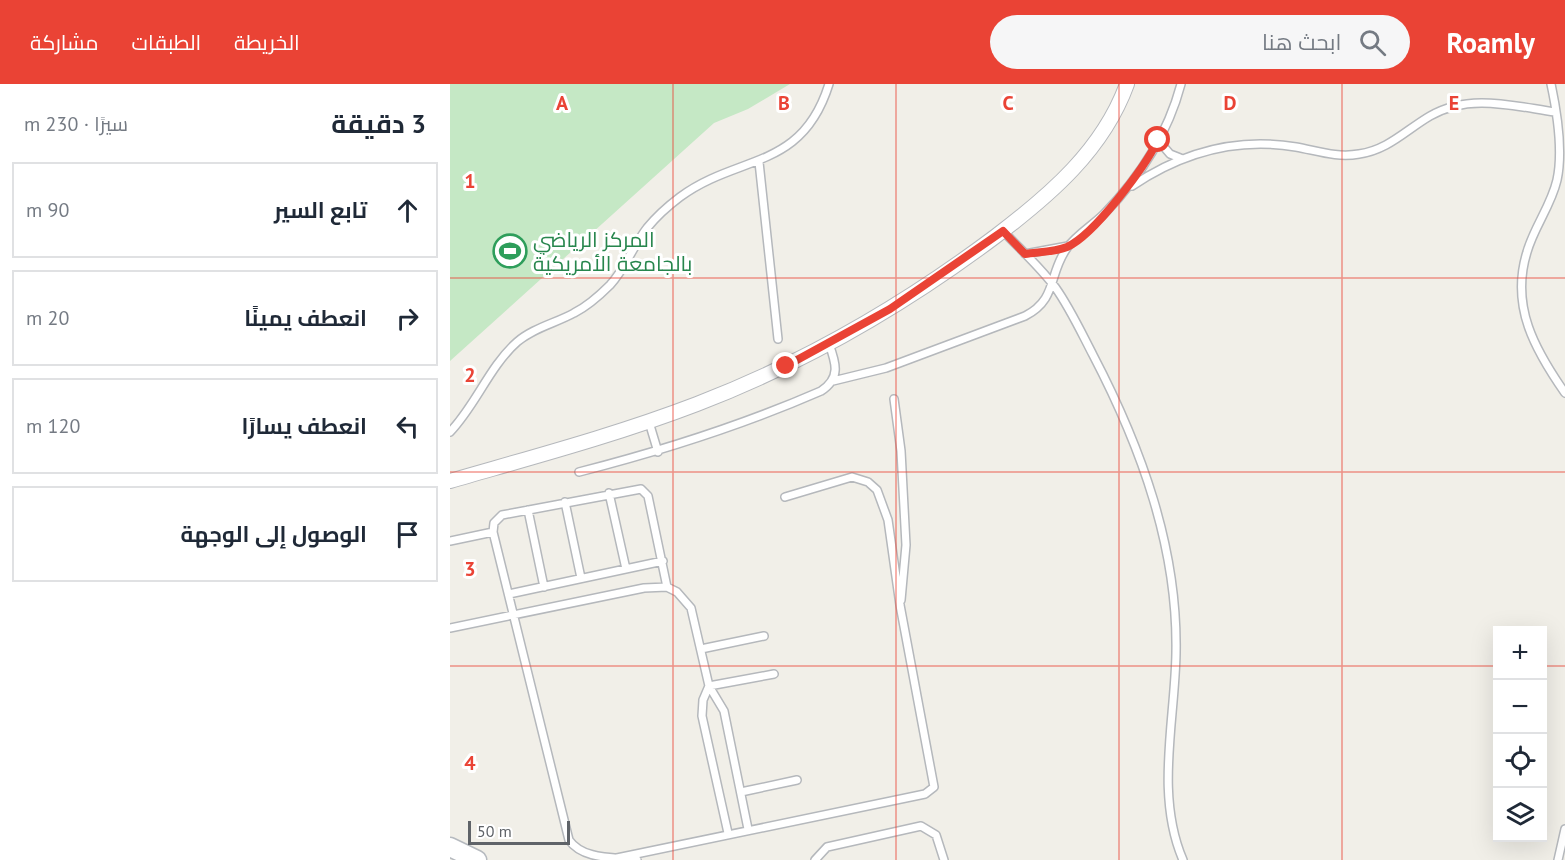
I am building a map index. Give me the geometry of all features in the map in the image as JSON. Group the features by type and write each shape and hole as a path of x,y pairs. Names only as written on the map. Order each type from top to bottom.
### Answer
{"main road":[{"path":"450,847 477,860"}],"street":[{"path":"450,481 649,422 743,385 829,344 919,290 1003,231 1060,183 1085,156 1106,128 1127,84"}],"lane":[{"path":"450,432 468,411 501,358 519,340 589,304 611,284 646,230 681,196 706,182 759,162 792,142 816,113 829,84"},
{"path":"579,472 658,452 815,394 832,381 879,371 1024,316 1039,306 1053,285 1058,265 1068,246 1126,189 1158,140 1180,84"},
{"path":"1551,84 1559,161 1557,179 1527,252 1522,276 1522,299 1526,323 1534,345 1565,393"},
{"path":"1126,189 1180,158 1238,145 1267,144 1325,154 1359,154 1391,143 1441,110 1469,102 1555,112"},
{"path":"1158,140 1170,154 1180,158"},
{"path":"759,162 778,339"},
{"path":"1003,231 1053,285 1124,417 1156,507 1168,565 1176,648 1168,798 1172,826 1183,860"},
{"path":"1025,254 1068,246"},
{"path":"829,344 836,366 832,381"},
{"path":"894,399 899,433 906,545 904,585 900,605"},
{"path":"649,422 658,452"},
{"path":"617,858 932,791 934,780 900,605 888,520 882,500 873,486 860,479 845,478 785,497"},
{"path":"637,860 588,854 579,851 568,840 494,532 494,523 502,515 636,488 646,492 667,587"},
{"path":"609,493 626,569"},
{"path":"565,502 581,579"},
{"path":"528,510 544,587"},
{"path":"450,541 494,532"},
{"path":"510,594 663,561"},
{"path":"450,628 644,588 667,587 685,599 691,608 709,686 724,711 748,829"},
{"path":"701,649 764,636"},
{"path":"709,686 774,674"},
{"path":"709,686 703,700 702,716 728,833"},
{"path":"741,792 797,780"},
{"path":"815,860 827,847 921,826 936,835 944,860"},
{"path":"1558,860 1565,829"}],"green space":[{"name":"المركز الرياضي بالجامعة الأمريكية","path":"450,84 790,84 748,109 714,123 450,361"}],"place":[{"name":"المركز الرياضي بالجامعة الأمريكية","path":"510,251"}],"route":[{"path":"786,366 890,309 1003,231 1025,254 1068,246 1104,214 1120,196 1139,172 1158,140"}]}
